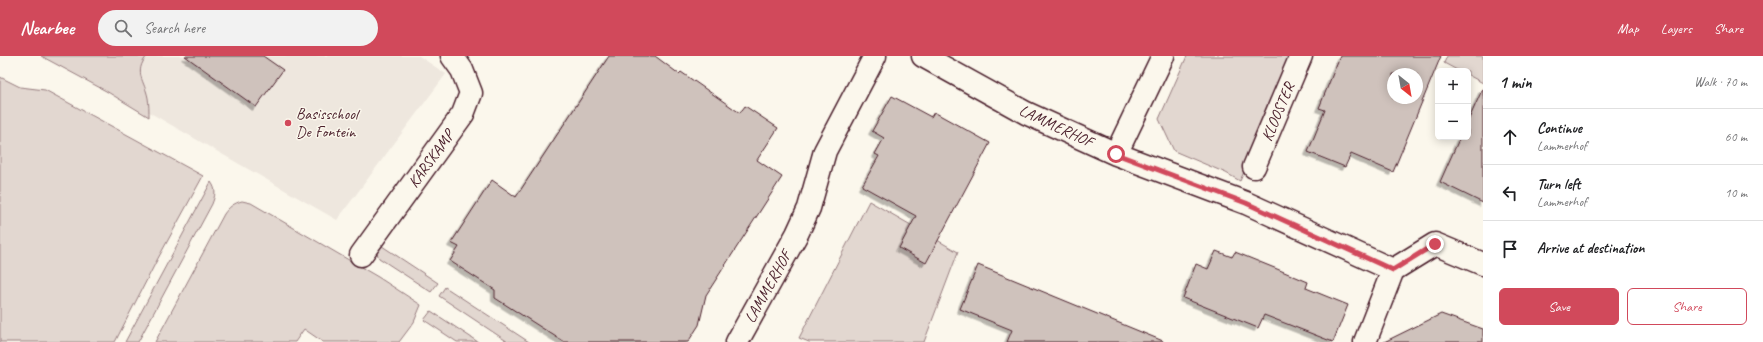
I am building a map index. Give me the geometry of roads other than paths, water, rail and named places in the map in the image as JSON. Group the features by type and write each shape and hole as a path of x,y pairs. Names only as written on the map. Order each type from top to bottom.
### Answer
{"street":[{"name":"KARSKAMP","path":"361,255 463,114 470,93 462,70 452,56"},
{"name":"LAMMERHOF","path":"737,342 797,234 809,208 825,151 875,56"},
{"name":"LAMMERHOF","path":"923,56 1026,113 1116,154 1246,203 1393,270"},
{"path":"1116,154 1163,56"},
{"name":"KLOOSTER","path":"1254,167 1301,56"},
{"path":"1365,342 1393,270 1435,244 1483,264"}],"place":[{"name":"Basisschool De Fontein","path":"288,123"}]}
